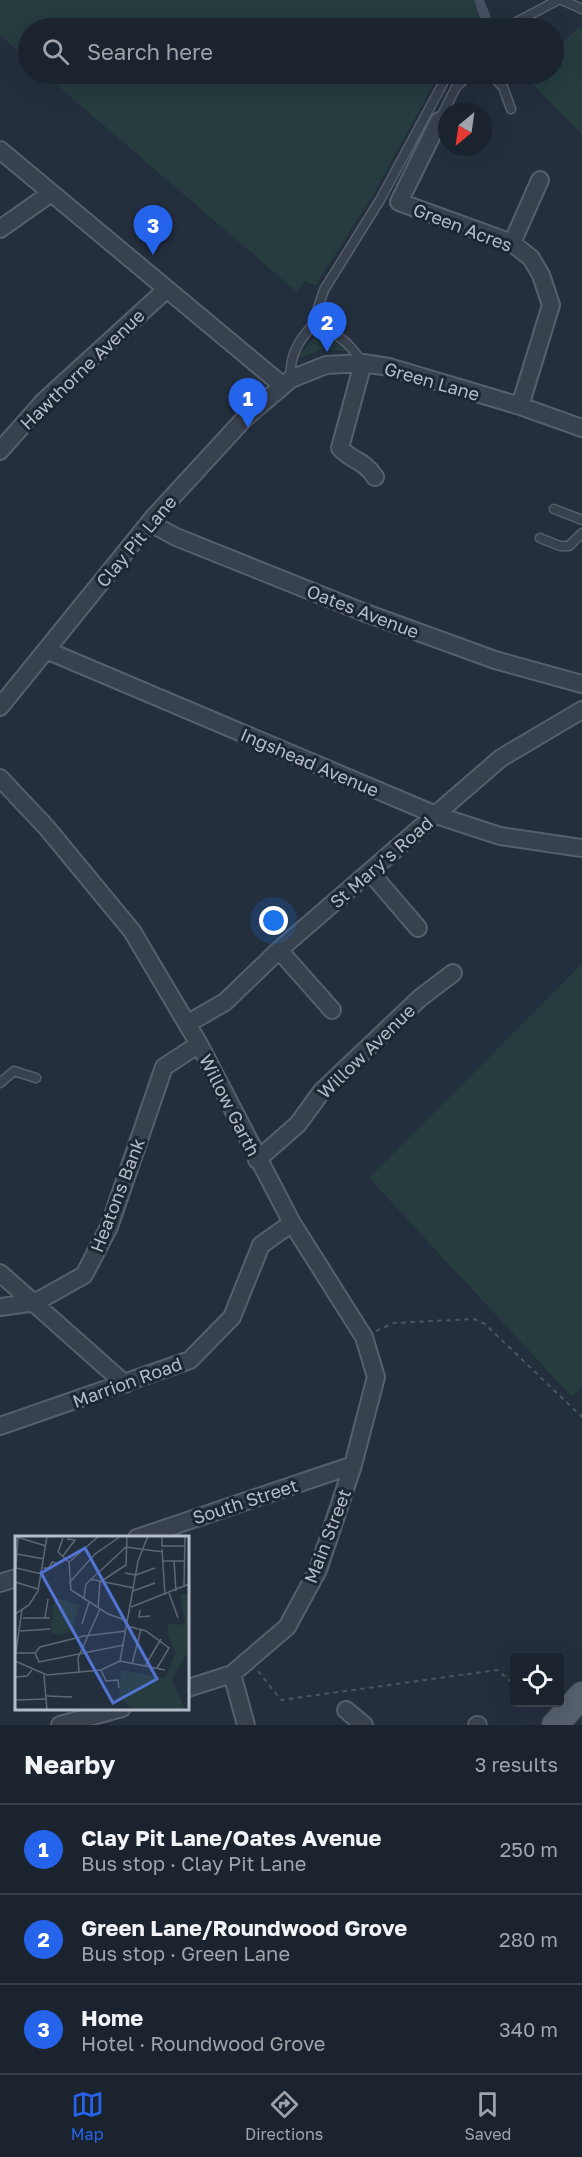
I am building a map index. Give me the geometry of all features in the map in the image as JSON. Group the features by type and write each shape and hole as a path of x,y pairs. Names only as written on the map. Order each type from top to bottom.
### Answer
{"main road":[{"path":"555,1725 580,1701"}],"street":[{"name":"Green Acres","path":"438,123 399,202 512,243 531,258 541,274 551,305 520,406"},
{"path":"0,150 167,289 286,382"},
{"path":"512,243 540,180"},
{"path":"0,229 51,193"},
{"name":"Hawthorne Avenue","path":"0,451 43,402 167,289"},
{"path":"363,363 340,448 346,455 366,465 375,477"},
{"name":"Green Lane","path":"286,382 326,365 363,363 389,367 520,406 582,428"},
{"name":"Clay Pit Lane","path":"3,698 46,650 150,523 244,419 286,382"},
{"name":"Oates Avenue","path":"150,523 176,537 363,612 495,660 582,684"},
{"name":"Ingshead Avenue","path":"46,650 435,815 500,836 582,848"},
{"name":"St Mary's Road","path":"187,1024 225,1002 279,950 501,758 582,710"},
{"name":"Willow Garth","path":"0,778 48,828 132,931 199,1044 257,1160 292,1223 363,1336 376,1377 353,1465"},
{"path":"370,872 418,928"},
{"path":"279,950 332,1010"},
{"name":"Willow Avenue","path":"257,1160 298,1124 322,1091 420,998 453,973"},
{"name":"Heatons Bank","path":"0,1306 36,1302 84,1275 109,1227 164,1068 199,1044"},
{"name":"Marrion Road","path":"0,1426 190,1360 232,1317 261,1245 292,1223"},
{"path":"0,1273 36,1302 125,1384"},
{"name":"South Street","path":"143,1536 353,1465"},
{"name":"Main Street","path":"189,1688 232,1674 287,1627 318,1570 353,1465"},
{"path":"0,1583 15,1578"},
{"path":"232,1674 246,1725"},
{"path":"60,1725 115,1710"},
{"path":"346,1710 364,1725"}],"lane":[{"path":"525,18 560,0 582,9"},
{"path":"286,382 293,355 312,326 324,290 380,200 443,84"},
{"path":"448,102 459,84"},
{"path":"500,84 511,109"},
{"path":"312,326 337,335 348,342 363,363"},
{"path":"554,509 582,520"},
{"path":"540,538 560,546 569,546 582,533"},
{"path":"0,1083 14,1071 36,1078"}],"path":[{"path":"363,1336 394,1323 474,1319 485,1324 582,1417"},
{"path":"249,1660 281,1700 497,1671 510,1681"}],"green space":[{"path":"0,0 474,0 480,18 18,18 18,51 0,35"},
{"path":"580,26 582,29 582,135 533,84 564,84 564,42"},
{"path":"56,84 434,84 373,195 315,286 305,281 297,292"},
{"path":"317,334 348,346 351,352 323,349 295,360"},
{"path":"582,964 582,1387 572,1397 369,1178"}],"building":[{"path":"474,0 484,0 491,17 480,18"}],"place":[{"name":"Home","path":"153,255"},
{"name":"Green Lane/Roundwood Grove","path":"327,352"},
{"name":"Clay Pit Lane/Oates Avenue","path":"248,428"}]}
